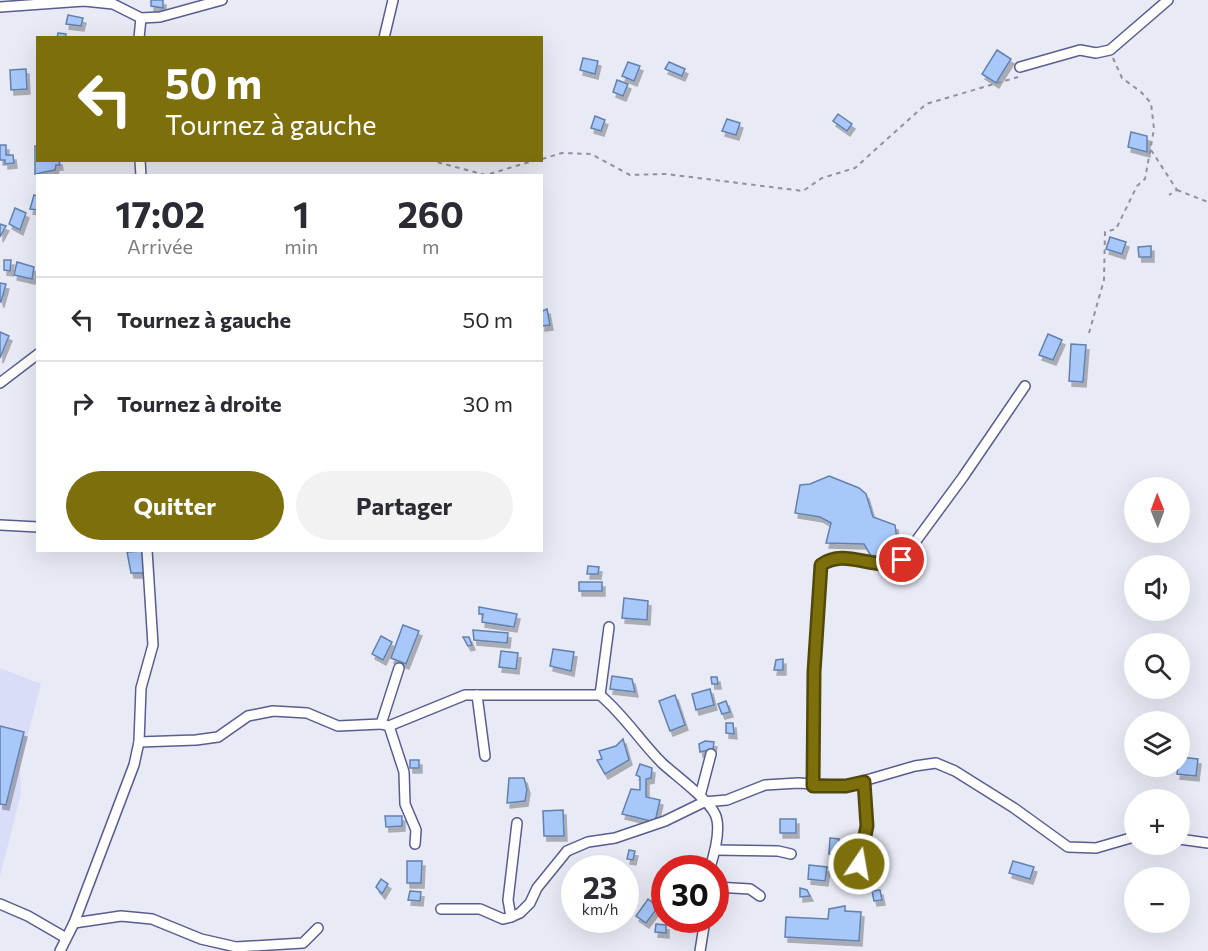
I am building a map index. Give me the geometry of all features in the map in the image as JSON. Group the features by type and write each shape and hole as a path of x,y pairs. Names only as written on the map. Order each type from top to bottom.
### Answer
{"street":[{"path":"0,7 84,1 112,4 141,18 160,17 222,0"},
{"path":"384,36 393,0"},
{"path":"1019,72 1080,50 1095,53 1110,50 1168,0"},
{"path":"139,36 141,18"},
{"path":"0,383 36,356"},
{"path":"813,786 814,672 821,565 830,559 853,559 884,564 902,560 963,477 1025,386"},
{"path":"0,525 36,527"},
{"path":"60,951 74,922 134,765 139,742 141,688 153,645 147,552"},
{"path":"600,695 609,627"},
{"path":"399,668 385,725 404,772 405,804 416,830 415,844"},
{"path":"139,742 196,740 218,736 248,716 273,711 307,713 338,726 385,725 441,703 477,695 600,695 619,711 660,761 715,814 714,855"},
{"path":"477,695 485,756"},
{"path":"702,799 711,754"},
{"path":"441,909 480,909 503,919 520,913 530,903 537,888 567,851 588,842 615,838 666,821 702,799 727,800 765,785 798,783 813,786 846,786 915,766 936,763 955,771 1014,808 1068,848 1096,848 1124,840"},
{"path":"859,864 867,826 864,782"},
{"path":"510,917 508,900 517,823"},
{"path":"1190,841 1208,843"},
{"path":"715,850 778,851 791,854"},
{"path":"729,888 750,889 760,896"},
{"path":"0,904 66,938"},
{"path":"74,922 121,916 152,919 201,939 236,947 303,943 318,928"},
{"path":"700,951 703,933"}],"path":[{"path":"1089,333 1104,280 1105,232 1116,230 1137,186 1145,179 1154,129 1151,103 1141,92 1122,78 1110,50"},
{"path":"543,159 562,153 591,154 630,175 666,174 803,191 822,178 855,168 926,105 1019,72"},
{"path":"1151,150 1177,190 1208,202"},
{"path":"437,162 482,174"},
{"path":"489,174 529,162"},
{"path":"1169,195 1177,190"}],"shaded area":[{"path":"0,668 41,684 20,764 21,794 0,876"}],"building":[{"path":"151,0 163,0 163,8 151,6"},
{"path":"68,15 83,18 81,26 66,24"},
{"path":"997,50 1011,59 996,83 982,74"},
{"path":"583,58 598,61 595,74 580,70"},
{"path":"628,62 640,66 634,81 622,76"},
{"path":"669,62 685,69 682,76 665,69"},
{"path":"26,69 27,89 11,90 10,70"},
{"path":"617,80 628,84 623,96 613,92"},
{"path":"838,114 852,124 847,131 833,121"},
{"path":"595,116 605,120 601,131 591,128"},
{"path":"727,119 740,123 736,135 722,131"},
{"path":"1131,132 1147,136 1147,152 1128,147"},
{"path":"0,145 6,145 6,155 13,155 14,163 5,164 5,160 0,160"},
{"path":"36,146 36,162 59,162 60,165 56,165 55,170 35,174"},
{"path":"34,195 36,196 36,210 30,209"},
{"path":"15,208 26,213 20,230 9,224"},
{"path":"0,224 6,226 0,237"},
{"path":"1110,237 1126,242 1122,254 1106,249"},
{"path":"1151,246 1151,257 1139,257 1138,247"},
{"path":"4,260 11,260 10,271 4,270"},
{"path":"17,262 34,267 32,279 14,275"},
{"path":"0,283 6,284 1,302 0,301"},
{"path":"547,309 550,325 543,326 543,311"},
{"path":"0,332 9,336 0,358"},
{"path":"1048,334 1062,340 1053,360 1039,355"},
{"path":"1071,344 1086,345 1083,382 1069,381"},
{"path":"829,476 859,488 866,494 873,517 895,525 899,553 871,556 864,544 826,543 831,523 820,517 795,513 800,485 810,484"},
{"path":"127,552 142,552 144,573 131,573"},
{"path":"588,566 599,567 598,574 587,574"},
{"path":"579,582 602,582 602,591 579,591"},
{"path":"624,598 648,601 647,620 622,618"},
{"path":"479,607 517,614 514,627 482,622 483,614 479,614"},
{"path":"403,625 419,631 406,664 391,658"},
{"path":"473,630 508,633 507,643 474,640"},
{"path":"381,636 392,642 383,660 372,654"},
{"path":"463,637 469,637 472,645 468,646"},
{"path":"553,649 574,652 571,671 550,666"},
{"path":"501,651 518,653 516,669 499,667"},
{"path":"783,659 783,670 774,670 776,660"},
{"path":"612,676 632,679 635,692 610,689"},
{"path":"711,677 717,677 718,684 712,684"},
{"path":"710,689 714,705 696,710 692,694"},
{"path":"675,695 685,725 670,731 659,701"},
{"path":"726,701 730,712 722,714 718,704"},
{"path":"726,723 733,723 734,734 726,733"},
{"path":"0,726 24,732 6,805 0,804"},
{"path":"623,739 629,760 605,774 597,760 602,759 599,751 616,746"},
{"path":"705,741 714,742 713,749 700,752 699,744"},
{"path":"1190,758 1198,759 1196,776 1190,775"},
{"path":"410,760 419,760 419,768 410,768"},
{"path":"640,764 652,768 651,778 646,779 646,797 660,800 655,822 622,814 631,789 640,790 640,777 636,775"},
{"path":"509,778 524,778 527,789 525,801 507,803"},
{"path":"563,810 564,836 544,836 543,811"},
{"path":"385,816 402,816 402,826 386,827"},
{"path":"780,819 796,819 796,833 780,833"},
{"path":"830,838 839,839 838,855 829,854"},
{"path":"629,850 635,851 634,855 628,855"},
{"path":"407,861 422,861 421,883 407,883"},
{"path":"1013,861 1034,867 1030,879 1009,873"},
{"path":"809,865 827,867 825,881 808,879"},
{"path":"860,870 863,873 860,876 857,873"},
{"path":"864,877 868,879 870,885 866,886 859,880"},
{"path":"381,879 388,884 382,894 376,887"},
{"path":"800,888 807,890 810,896 800,897"},
{"path":"880,890 882,900 874,901 872,891"},
{"path":"410,891 421,892 420,901 408,900"},
{"path":"648,899 651,901 651,916 646,923 639,918 639,912"},
{"path":"845,906 845,911 861,912 859,941 785,937 786,917 828,919 829,909"}],"route":[{"path":"859,864 867,826 864,782 846,786 813,786 814,672 821,565 830,559 853,559 884,564 902,560"}]}
